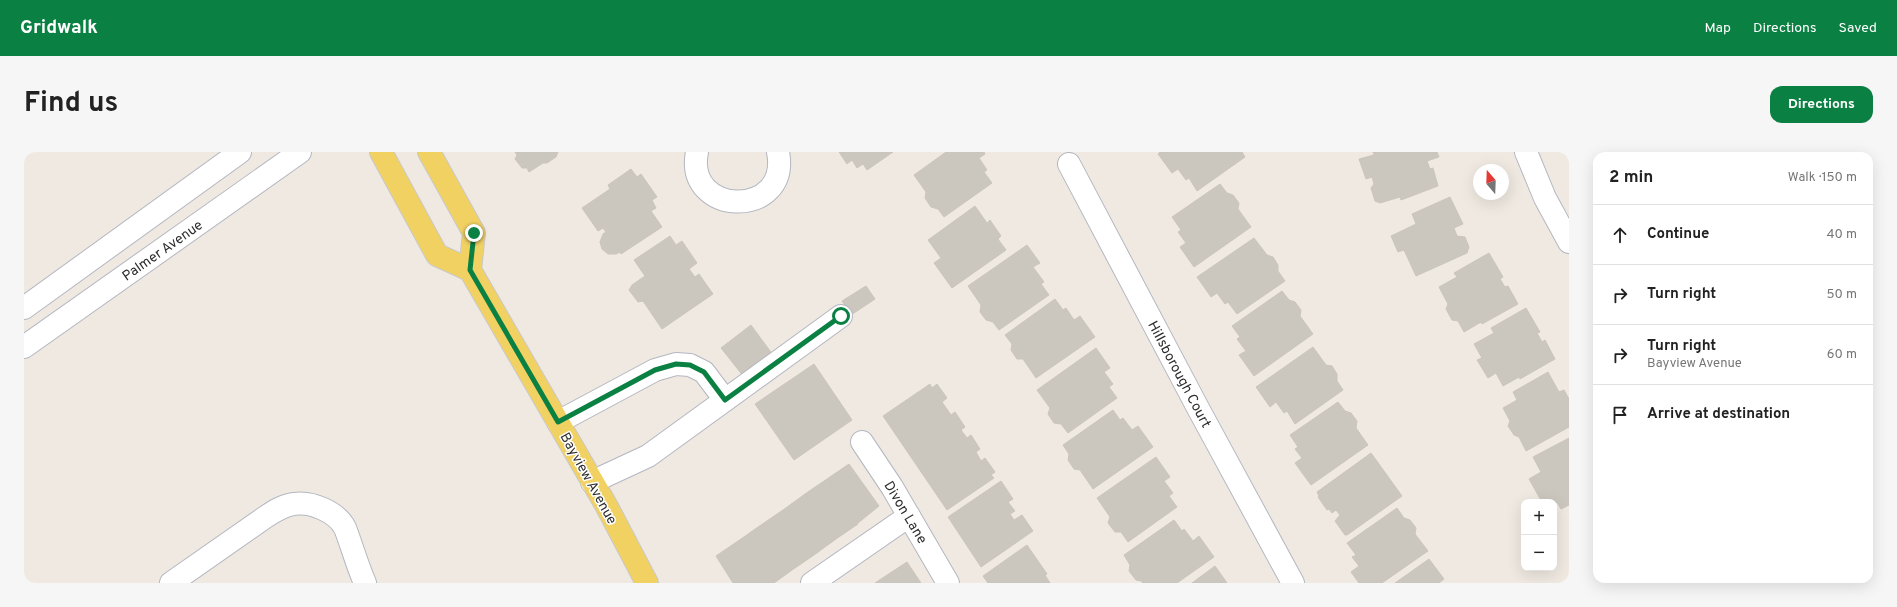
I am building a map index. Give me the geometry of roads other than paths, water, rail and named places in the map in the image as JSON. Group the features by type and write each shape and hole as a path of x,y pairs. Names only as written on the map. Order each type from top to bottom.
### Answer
{"main road":[{"path":"381,152 437,256 470,270 474,233 429,152"},
{"name":"Bayview Avenue","path":"470,270 592,482 647,583"}],"street":[{"path":"24,308 240,152"},
{"name":"Palmer Avenue","path":"24,347 300,152"},
{"path":"697,152 695,161 699,177 708,190 721,200 737,203 753,200 767,191 776,177 780,161 778,152"},
{"path":"1526,152 1544,198 1569,242"},
{"name":"Hillsborough Court","path":"1069,164 1191,396 1293,583"},
{"path":"592,482 648,456 841,316"},
{"path":"558,422 655,370 676,364 690,365 704,372 725,400"},
{"name":"Divon Lane","path":"862,442 892,487 948,583"},
{"path":"171,583 213,552 280,508 294,504 306,504 320,508 333,515 344,526 365,583"},
{"path":"812,583 909,516"}]}
